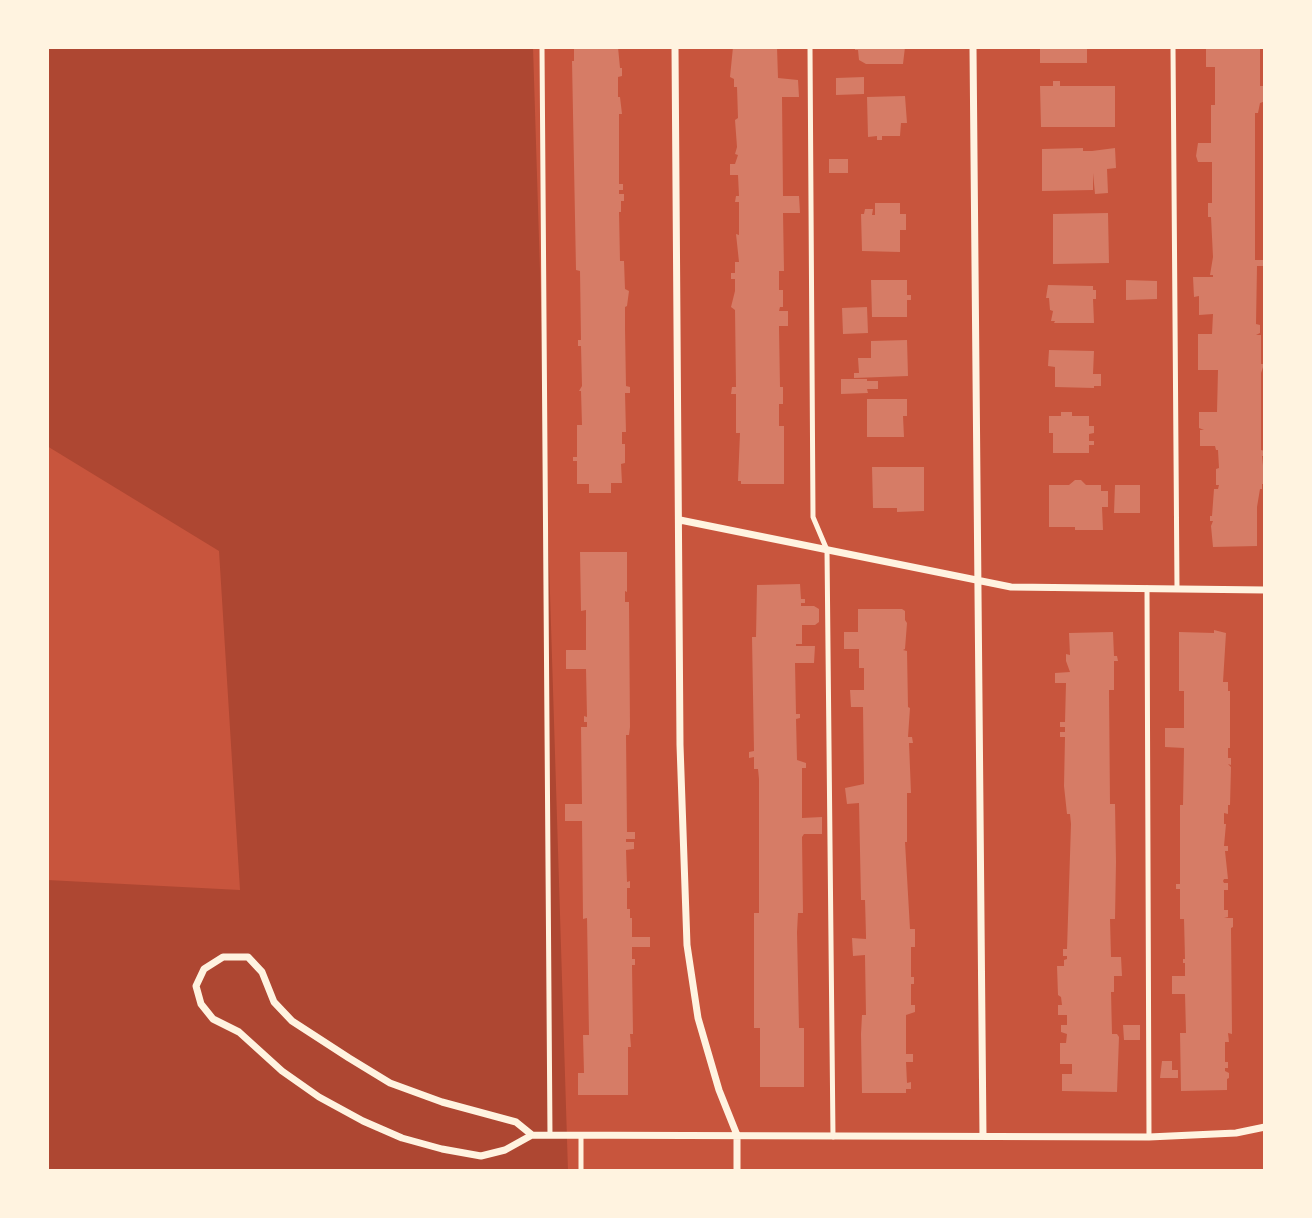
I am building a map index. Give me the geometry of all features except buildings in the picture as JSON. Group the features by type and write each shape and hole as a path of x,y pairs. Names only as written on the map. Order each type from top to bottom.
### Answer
{"street":[{"path":"675,47 680,745 687,945 698,1018 719,1090 737,1135 737,1171"},
{"path":"973,47 983,1136"},
{"path":"680,520 1011,587 1265,590"},
{"path":"532,1135 516,1122 429,1097 390,1083 369,1071 292,1020 274,1002 262,972 248,957 223,957 204,969 196,986 201,1004 213,1019 239,1032 282,1071 319,1097 402,1138 481,1156 505,1150 532,1135 1149,1137 1236,1133 1265,1127"}],"lane":[{"path":"542,47 550,1135"},
{"path":"810,47 813,517 827,550 833,1137"},
{"path":"1173,47 1177,589"},
{"path":"1147,588 1149,1137"},
{"path":"581,1135 581,1171"}],"shaded area":[{"path":"47,47 533,47 568,1171 47,1171 47,880 240,890 219,551 47,446"},
{"path":"782,1170 1265,1171 782,1171"}]}
